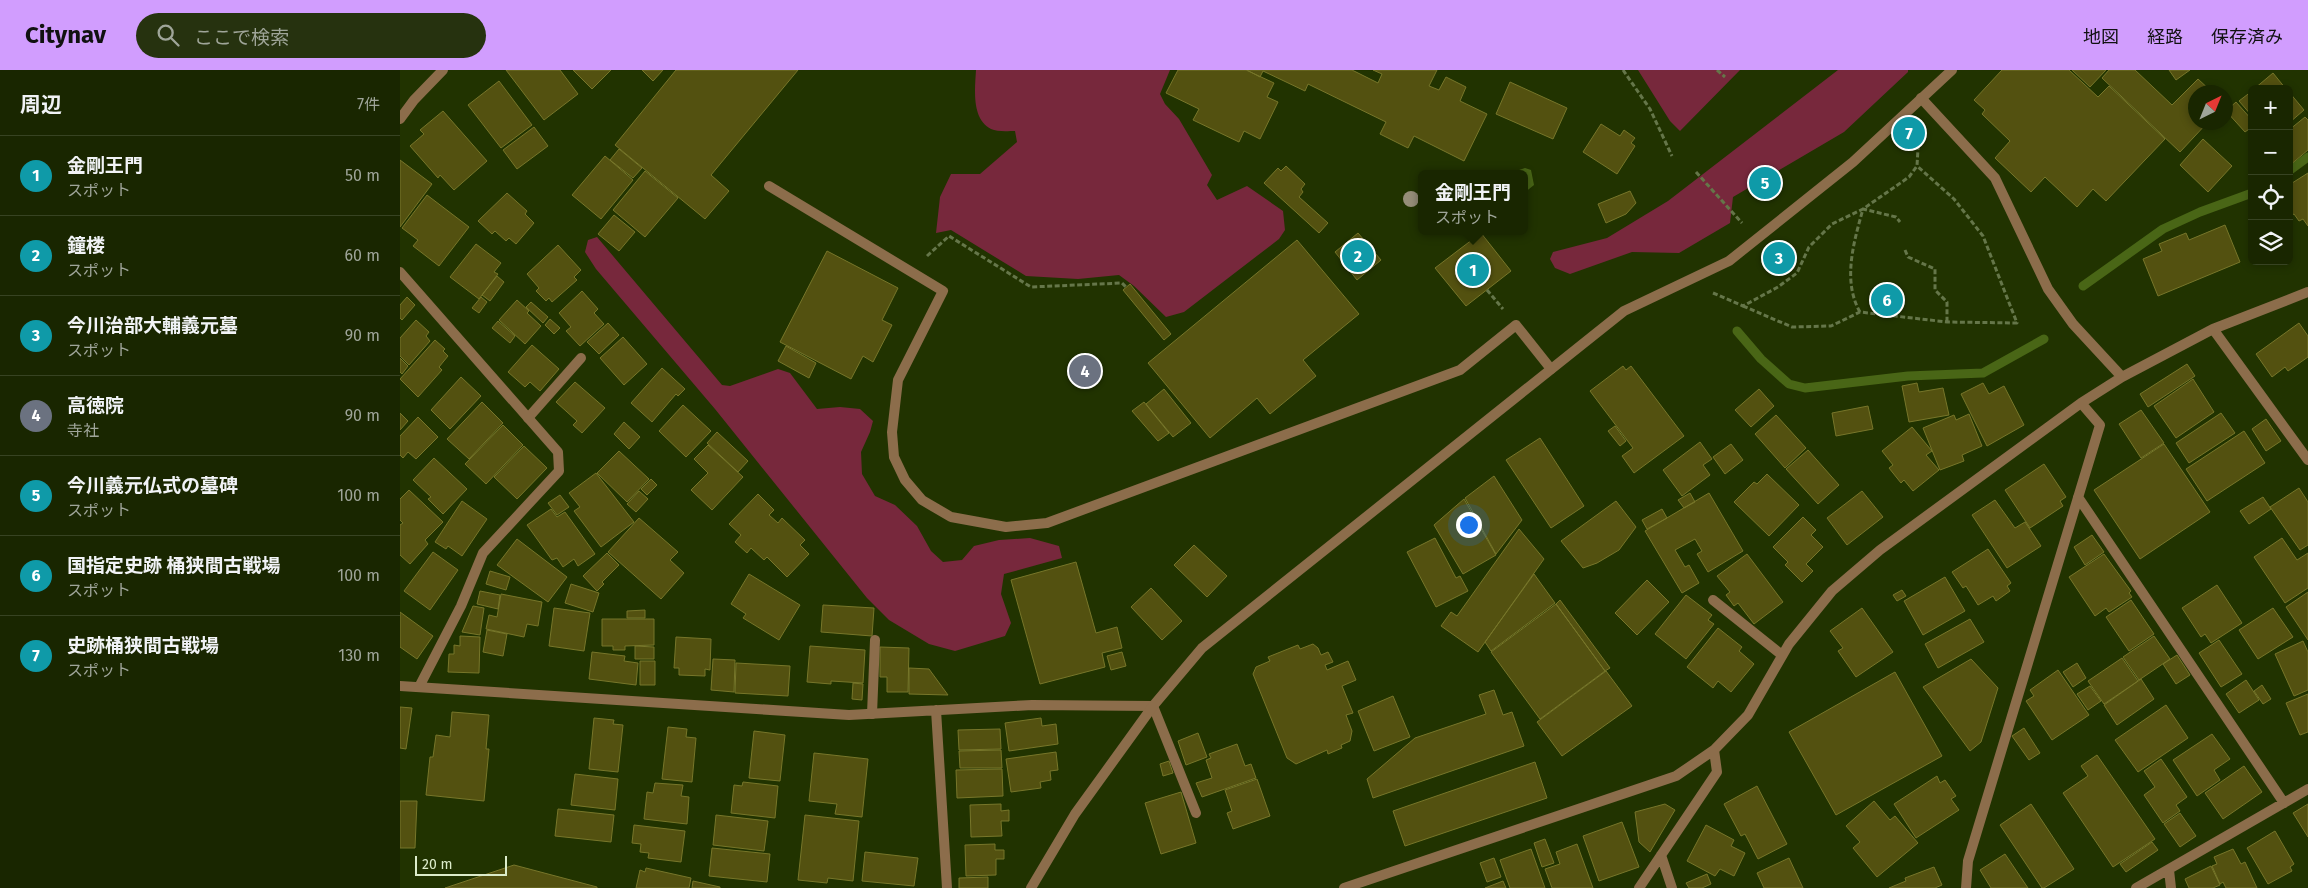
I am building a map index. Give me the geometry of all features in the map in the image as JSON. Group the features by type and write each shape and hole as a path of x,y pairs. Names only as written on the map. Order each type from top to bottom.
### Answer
{"street":[{"path":"400,119 414,100 443,70"},
{"path":"1031,888 1074,814 1153,706 1202,648 1624,311 1729,262 1853,162 1952,70"},
{"path":"1920,98 1995,178 2048,289 2074,324 2122,377"},
{"path":"769,186 943,291 898,380 892,432 894,457 905,480 922,500 951,516 1006,527 1047,523 1460,370 1516,325 1551,369"},
{"path":"400,272 558,452 559,471 483,553 461,606 419,687"},
{"path":"1344,888 1676,776 1714,750 1748,715 1789,644 1832,591 1880,550 2081,403 2122,377 2213,329 2308,292"},
{"path":"2213,329 2308,460"},
{"path":"528,418 581,358"},
{"path":"1966,888 1968,861 2100,425 2081,403"},
{"path":"2078,497 2284,802"},
{"path":"1713,600 1782,655"},
{"path":"872,714 875,640"},
{"path":"400,686 849,715 1032,705 1153,706"},
{"path":"1153,706 1196,813"},
{"path":"936,710 946,888"},
{"path":"1639,888 1717,772 1714,750"},
{"path":"2136,888 2308,789"},
{"path":"1661,855 1672,888"},
{"path":"2169,870 2171,888"}],"path":[{"path":"1623,70 1650,109 1672,156"},
{"path":"1718,70 1725,77"},
{"path":"1743,306 1778,287 1797,273 1809,247 1832,224 1863,209 1909,177 1917,166 1920,98"},
{"path":"1709,291 1792,327 1832,326 1860,312 1946,322 2017,323 1983,236 1954,199 1917,166"},
{"path":"1696,172 1742,223"},
{"path":"1863,209 1896,216 1900,222"},
{"path":"1860,312 1853,301 1851,255 1863,209"},
{"path":"909,271 949,236 1031,287 1122,283 1126,287"},
{"path":"1906,250 1908,257 1935,269 1936,290 1948,302 1946,322"}],"shaded area":[{"path":"976,70 1170,70 1160,94 1165,104 1179,119 1212,175 1207,185 1217,200 1247,186 1283,211 1285,230 1279,239 1184,312 1166,317 1134,286 1119,275 1078,279 1026,276 951,230 936,233 940,197 951,174 980,174 1017,142 1015,131 993,130 980,118 976,102"},
{"path":"1638,70 1740,70 1680,131 1670,121"},
{"path":"1838,70 1908,70 1908,72 1844,132 1733,197 1730,223 1679,253 1632,252 1570,274 1555,268 1550,259 1553,252 1607,238 1668,201"},
{"path":"1525,168 1531,170 1534,185 1528,190 1528,170 1519,170"},
{"path":"597,237 722,385 730,386 778,369 790,373 817,409 840,407 860,409 873,421 861,452 862,474 875,496 895,505 917,526 931,551 943,562 962,560 974,546 999,540 1030,538 1059,546 1062,558 1004,574 1001,594 1011,623 1005,636 955,651 929,644 889,620 867,598 715,409 596,269 585,252 588,240"}],"building":[{"path":"506,70 560,70 578,94 544,120"},
{"path":"573,70 611,70 592,89"},
{"path":"642,70 663,70 653,81"},
{"path":"676,70 798,70 711,175 729,191 705,219 615,145"},
{"path":"1178,70 1246,70 1274,83 1267,97 1278,102 1260,139 1244,131 1239,142 1193,120 1199,109 1166,93"},
{"path":"1247,70 1352,70 1378,83 1382,74 1373,70 1437,70 1429,86 1439,90 1446,77 1466,87 1460,101 1487,114 1464,161 1414,136 1408,148 1380,134 1386,122 1308,84 1305,91 1263,71 1260,77"},
{"path":"2002,70 2069,70 2098,97 2109,86 2165,139 2106,201 2093,189 2077,207 2045,177 2031,192 1995,158 2010,141 1982,114 1985,110 1974,100"},
{"path":"2072,70 2106,70 2090,87"},
{"path":"2109,70 2135,70 2172,105 2188,89 2188,130 2201,130 2180,152 2102,78"},
{"path":"2169,70 2190,70 2176,80"},
{"path":"2273,73 2283,85 2259,85"},
{"path":"2198,79 2204,85 2192,85"},
{"path":"499,81 532,125 501,148 468,105"},
{"path":"1510,82 1567,108 1553,139 1496,114"},
{"path":"2248,94 2248,111 2239,101"},
{"path":"2293,97 2304,110 2293,120"},
{"path":"2236,102 2248,116 2248,130 2245,132 2233,119 2233,105"},
{"path":"443,111 487,161 454,190 440,175 438,178 410,146 424,134 420,130"},
{"path":"2305,117 2308,120 2308,150 2293,163 2293,130 2293,127"},
{"path":"1601,124 1620,136 1624,130 1635,138 1631,143 1635,146 1617,174 1583,152"},
{"path":"534,127 548,146 517,169 503,150"},
{"path":"2203,139 2232,166 2208,192 2180,165"},
{"path":"619,149 642,168 633,178 610,160"},
{"path":"605,156 633,180 601,219 572,195"},
{"path":"400,160 432,184 400,227"},
{"path":"1286,166 1305,184 1301,189 1303,192 1299,197 1328,223 1319,233 1264,183 1278,168 1281,171"},
{"path":"645,171 678,198 645,237 613,210"},
{"path":"2308,173 2308,226 2303,219 2299,221 2293,215 2293,182"},
{"path":"1630,191 1636,203 1626,214 1606,223 1598,204"},
{"path":"507,193 527,211 525,214 534,223 516,244 509,238 506,241 495,231 492,234 478,221"},
{"path":"427,195 469,227 439,266 413,246 418,240 402,228"},
{"path":"614,215 635,232 619,251 598,234"},
{"path":"2225,225 2240,262 2158,296 2143,259 2162,251 2159,244 2186,233 2189,240"},
{"path":"1358,233 1381,260 1357,280 1335,252"},
{"path":"1478,235 1483,235 1511,271 1466,306 1435,268"},
{"path":"1297,240 1359,314 1303,360 1316,376 1270,414 1257,398 1210,438 1148,363"},
{"path":"476,244 501,263 494,272 498,274 479,299 450,277"},
{"path":"558,245 581,270 574,277 577,280 552,302 549,298 546,301 536,291 539,288 527,274"},
{"path":"827,251 898,288 882,320 892,325 873,362 863,356 851,379 780,342"},
{"path":"497,276 504,282 490,301 482,295"},
{"path":"1130,284 1171,334 1164,340 1123,290"},
{"path":"582,291 598,309 594,313 604,324 580,346 566,331 571,327 559,313"},
{"path":"407,297 415,305 402,320 400,318 400,305"},
{"path":"481,297 487,302 479,313 472,308"},
{"path":"517,300 541,326 525,344 499,320"},
{"path":"531,302 548,317 543,323 526,307"},
{"path":"550,319 560,328 554,334 545,325"},
{"path":"416,320 429,332 426,336 430,341 409,365 400,356 400,338"},
{"path":"498,321 515,336 510,343 492,328"},
{"path":"608,323 619,335 599,354 587,342"},
{"path":"2299,323 2308,336 2308,357 2288,371 2285,367 2272,377 2256,354"},
{"path":"623,337 647,364 624,385 600,358"},
{"path":"435,340 445,349 443,351 448,356 439,367 442,370 418,397 400,379"},
{"path":"532,345 559,369 540,391 530,382 525,387 508,372"},
{"path":"786,346 816,363 809,378 778,361"},
{"path":"400,358 408,366 402,374 400,372"},
{"path":"2187,364 2195,376 2148,407 2140,394"},
{"path":"1623,366 1626,370 1631,366 1684,436 1634,473 1622,456 1633,448 1590,391"},
{"path":"662,368 685,389 678,396 676,394 652,422 631,403"},
{"path":"461,377 481,396 450,429 431,410"},
{"path":"2193,379 2214,412 2176,438 2154,406"},
{"path":"575,382 605,408 582,433 573,425 577,421 556,402"},
{"path":"1917,383 1919,392 1943,388 1949,415 1909,422 1902,386"},
{"path":"1983,383 1989,394 2004,386 2024,425 1987,446 1961,394"},
{"path":"1164,389 1191,423 1173,437 1146,404"},
{"path":"1759,389 1774,406 1751,427 1735,410"},
{"path":"482,402 503,423 469,459 447,439"},
{"path":"1144,402 1169,433 1158,441 1132,411"},
{"path":"683,405 711,431 686,457 659,431"},
{"path":"1868,406 1873,429 1836,436 1832,413"},
{"path":"2141,410 2164,443 2141,458 2119,424"},
{"path":"400,413 408,421 400,430"},
{"path":"2221,413 2235,433 2189,463 2176,443"},
{"path":"1969,414 1982,446 1962,455 1964,461 1940,470 1923,428 1954,415 1956,420"},
{"path":"1776,415 1806,448 1785,468 1755,434"},
{"path":"418,417 438,437 416,459 408,452 403,458 400,455 400,436"},
{"path":"2266,419 2281,441 2266,451 2252,429"},
{"path":"624,422 640,437 629,449 614,434"},
{"path":"503,425 523,445 486,484 465,464"},
{"path":"1615,426 1626,441 1620,446 1608,431"},
{"path":"1912,427 1932,451 1926,455 1939,470 1913,491 1904,480 1901,483 1889,468 1893,465 1882,451"},
{"path":"2244,431 2265,463 2207,501 2186,469"},
{"path":"717,432 748,461 738,472 707,443"},
{"path":"1540,438 1584,506 1551,528 1506,460"},
{"path":"1700,442 1712,459 1703,465 1710,475 1682,496 1663,470"},
{"path":"1731,444 1743,460 1725,474 1713,457"},
{"path":"2164,444 2210,512 2140,559 2094,490"},
{"path":"708,445 743,477 712,510 691,490 708,473 694,459"},
{"path":"524,446 547,468 517,499 494,477"},
{"path":"1808,450 1839,485 1818,504 1786,469"},
{"path":"619,451 649,479 627,502 597,473"},
{"path":"434,458 467,489 443,514 428,499 431,497 413,480"},
{"path":"2044,464 2066,497 2060,501 2063,506 2030,528 2005,490"},
{"path":"596,473 634,522 601,547 574,511 580,507 569,493"},
{"path":"1767,474 1799,505 1769,536 1734,502 1754,482 1757,484"},
{"path":"1494,476 1522,520 1496,554 1465,498"},
{"path":"651,479 657,485 647,495 641,489"},
{"path":"2299,488 2308,502 2308,545 2300,550 2270,507"},
{"path":"409,490 443,522 425,540 428,544 410,564 400,555 400,525 403,523 400,520 400,499"},
{"path":"639,491 648,499 636,512 627,504"},
{"path":"1862,491 1883,517 1847,545 1827,518"},
{"path":"1690,493 1695,502 1684,508 1678,500"},
{"path":"1709,493 1743,551 1708,572 1697,554 1702,551 1695,539 1675,550 1685,567 1689,565 1699,583 1682,593 1645,531"},
{"path":"758,494 774,510 769,515 778,523 782,518 805,540 800,545 809,554 787,577 767,557 764,560 751,548 747,553 735,542 741,535 729,524"},
{"path":"560,495 569,507 557,515 548,503"},
{"path":"2263,497 2271,509 2249,524 2240,511"},
{"path":"1464,499 1496,555 1463,574 1434,525"},
{"path":"1995,500 2015,528 2025,522 2041,546 2007,568 1972,515"},
{"path":"462,501 487,519 462,556 448,546 446,549 435,542"},
{"path":"1616,501 1636,527 1619,550 1597,563 1583,568 1561,541"},
{"path":"551,509 557,517 565,512 595,554 578,566 574,559 563,567 557,558 552,560 527,525"},
{"path":"1662,509 1667,518 1647,529 1642,520"},
{"path":"1803,517 1816,530 1811,535 1823,547 1806,564 1813,571 1802,582 1785,565 1788,562 1773,547"},
{"path":"639,518 678,552 670,560 684,573 661,599 608,552"},
{"path":"1519,529 1544,559 1478,652 1441,626 1451,612 1457,616"},
{"path":"2092,535 2104,552 2085,565 2074,547"},
{"path":"1435,538 1456,578 1460,576 1468,591 1436,607 1407,552"},
{"path":"2282,538 2297,560 2308,553 2308,588 2285,603 2254,557"},
{"path":"517,539 567,577 548,602 497,565"},
{"path":"1194,545 1227,576 1207,597 1174,565"},
{"path":"1988,549 2011,583 2007,586 2010,591 1996,601 1993,596 1978,605 1966,586 1963,588 1952,572"},
{"path":"433,552 458,570 430,610 404,591"},
{"path":"607,553 619,565 602,582 604,584 597,591 583,576"},
{"path":"1747,554 1783,602 1754,624 1738,603 1734,606 1726,595 1730,592 1717,576"},
{"path":"2104,554 2131,591 2129,593 2132,597 2109,612 2106,608 2095,616 2069,577"},
{"path":"1076,562 1096,633 1117,627 1122,648 1102,653 1105,667 1040,684 1011,580"},
{"path":"490,571 510,577 506,590 486,584"},
{"path":"749,574 800,605 779,640 743,618 746,614 731,604"},
{"path":"1534,574 1555,603 1491,651 1485,642"},
{"path":"1945,577 1965,611 1923,635 1904,601"},
{"path":"1647,580 1669,602 1637,635 1615,613"},
{"path":"571,584 599,593 593,612 565,603"},
{"path":"2217,585 2242,623 2211,643 2205,634 2201,637 2182,608"},
{"path":"1151,588 1182,621 1162,640 1131,607"},
{"path":"1902,590 1906,596 1897,601 1893,595"},
{"path":"480,591 500,595 498,609 477,604"},
{"path":"2308,592 2308,640 2286,607"},
{"path":"501,594 542,602 538,626 527,624 524,637 486,629 489,615 497,617"},
{"path":"1686,595 1712,615 1708,620 1714,624 1686,659 1655,634"},
{"path":"1560,600 1610,668 1605,671 1556,604"},
{"path":"2131,600 2154,634 2129,651 2106,617"},
{"path":"1556,604 1605,671 1540,719 1491,652"},
{"path":"823,605 874,608 872,636 821,632"},
{"path":"473,606 484,608 480,635 462,632"},
{"path":"554,608 590,613 584,651 549,646"},
{"path":"1862,608 1893,652 1856,677 1838,651 1843,648 1830,631"},
{"path":"2273,608 2293,637 2258,659 2239,630"},
{"path":"645,610 645,618 627,618 627,611"},
{"path":"400,612 433,636 417,659 400,647"},
{"path":"602,619 654,619 654,645 625,646 625,650 613,650 613,646 602,646"},
{"path":"1970,619 1984,642 1938,668 1925,644"},
{"path":"1718,628 1742,647 1739,651 1754,664 1731,692 1718,681 1713,688 1687,667"},
{"path":"487,630 507,634 503,656 483,652"},
{"path":"460,636 480,637 479,673 448,672 449,654 454,654 454,645 460,646"},
{"path":"2154,636 2170,659 2139,680 2123,657"},
{"path":"676,637 711,639 710,670 705,669 705,676 679,675 679,668 674,668"},
{"path":"2219,640 2242,674 2221,687 2199,653"},
{"path":"2303,641 2308,652 2308,690 2294,696 2275,654"},
{"path":"1313,644 1318,648 1321,655 1328,652 1333,662 1325,665 1327,670 1348,661 1356,680 1342,686 1353,713 1346,715 1352,731 1350,741 1341,745 1342,748 1328,754 1327,750 1296,764 1287,758 1253,674 1256,667 1270,661 1268,657 1298,645 1300,649"},
{"path":"635,646 654,647 654,659 635,659"},
{"path":"810,646 865,650 863,683 831,681 831,684 807,682"},
{"path":"880,647 909,648 908,692 887,692 887,677 880,677"},
{"path":"592,652 625,656 624,661 638,663 636,685 589,679"},
{"path":"1122,652 1126,666 1111,670 1107,656"},
{"path":"2177,655 2190,675 2176,684 2163,664"},
{"path":"2122,658 2138,681 2104,704 2088,681"},
{"path":"713,659 735,660 734,692 711,690"},
{"path":"1971,659 1998,688 1981,742 1970,751 1923,687"},
{"path":"640,661 655,661 655,685 640,685"},
{"path":"736,663 790,666 788,696 735,693"},
{"path":"2077,663 2086,678 2073,687 2063,672"},
{"path":"909,668 929,669 948,695 909,694"},
{"path":"2058,670 2089,715 2052,740 2026,701 2034,696 2030,690"},
{"path":"1606,671 1632,706 1562,756 1537,722"},
{"path":"1895,672 1942,756 1836,815 1789,732"},
{"path":"2141,679 2154,699 2117,725 2104,705"},
{"path":"2246,680 2259,700 2239,713 2226,694"},
{"path":"853,683 863,684 862,700 852,699"},
{"path":"2262,685 2271,699 2263,704 2254,691"},
{"path":"2090,686 2101,701 2088,710 2077,694"},
{"path":"1494,690 1503,715 1512,712 1524,746 1373,798 1367,779 1415,738 1486,714 1479,695"},
{"path":"2308,694 2308,732 2300,735 2286,703"},
{"path":"1393,696 1410,737 1374,751 1358,711"},
{"path":"2166,705 2188,738 2138,772 2115,740"},
{"path":"400,707 412,708 406,749 400,748"},
{"path":"452,712 489,715 486,749 489,749 484,801 426,795 430,757 433,757 436,735 450,737"},
{"path":"594,718 614,720 613,724 623,725 618,772 589,769"},
{"path":"1041,718 1042,726 1056,724 1058,744 1009,751 1005,723"},
{"path":"668,727 687,729 686,737 696,738 692,782 662,779"},
{"path":"2024,728 2040,753 2029,760 2012,736"},
{"path":"1000,729 1001,749 959,750 958,730"},
{"path":"754,731 785,735 780,781 749,778"},
{"path":"1198,733 1207,757 1186,765 1178,741"},
{"path":"2212,734 2230,759 2214,770 2220,780 2197,796 2173,760"},
{"path":"1237,744 1245,766 1251,764 1256,778 1202,797 1196,783 1212,778 1206,760 1211,758 1209,754"},
{"path":"1001,750 1002,768 960,768 959,751"},
{"path":"1056,752 1058,770 1050,771 1051,780 1040,782 1041,788 1011,792 1006,759"},
{"path":"814,753 868,759 862,817 835,814 837,804 809,801"},
{"path":"2097,755 2155,839 2113,867 2063,793 2088,776 2081,766"},
{"path":"2161,759 2187,797 2176,805 2180,811 2163,823 2144,795 2155,787 2144,771"},
{"path":"1169,761 1173,773 1163,776 1160,764"},
{"path":"1535,762 1547,798 1405,846 1393,811"},
{"path":"2244,766 2262,792 2223,819 2205,793"},
{"path":"1002,769 1003,796 957,798 956,770"},
{"path":"575,774 618,779 615,810 571,805"},
{"path":"1937,776 1940,783 1945,780 1956,796 1951,799 1959,810 1916,838 1894,804"},
{"path":"1257,779 1270,816 1233,829 1227,813 1232,811 1225,790"},
{"path":"743,782 778,786 775,818 731,813 734,785 742,786"},
{"path":"655,783 683,785 681,796 689,797 687,824 644,819 647,792 653,793"},
{"path":"1757,786 1787,844 1758,859 1745,834 1741,836 1724,804"},
{"path":"1181,792 1196,843 1161,854 1145,803"},
{"path":"400,801 417,801 415,848 400,848"},
{"path":"1874,801 1890,820 1895,816 1918,843 1877,877 1853,848 1860,842 1846,826"},
{"path":"1001,804 1001,811 1009,810 1009,821 1001,821 1002,836 971,837 970,805"},
{"path":"1665,804 1675,810 1650,852 1639,842 1635,812"},
{"path":"2031,804 2074,869 2044,888 2042,888 2000,825"},
{"path":"2308,804 2308,837 2293,813"},
{"path":"558,809 614,815 611,842 555,836"},
{"path":"2180,813 2196,836 2180,847 2164,824"},
{"path":"716,815 768,821 764,851 713,845"},
{"path":"805,815 859,821 853,881 828,878 827,883 798,880"},
{"path":"1622,822 1639,867 1599,881 1583,836"},
{"path":"634,825 685,831 681,862 648,858 649,853 640,852 641,844 632,843"},
{"path":"1706,825 1734,840 1731,846 1745,853 1734,876 1720,869 1715,876 1687,861"},
{"path":"2275,831 2294,864 2290,867 2292,871 2268,884 2247,848"},
{"path":"1545,839 1554,863 1542,867 1534,843"},
{"path":"2152,842 2158,850 2126,872 2120,864"},
{"path":"995,844 995,850 1004,850 1004,859 996,859 996,875 966,876 965,845"},
{"path":"1577,844 1593,888 1552,888 1545,869 1560,864 1556,852"},
{"path":"712,848 770,854 767,882 709,876"},
{"path":"1531,849 1545,888 1510,888 1500,860"},
{"path":"2233,849 2241,864 2245,862 2257,888 2226,888 2223,882 2220,884 2212,866 2217,864 2214,857"},
{"path":"865,852 918,858 914,886 862,881"},
{"path":"2005,854 2028,888 1991,888 1980,870"},
{"path":"1494,858 1501,877 1487,882 1480,863"},
{"path":"1789,858 1803,888 1764,888 1757,873"},
{"path":"514,865 597,887 597,888 445,888"},
{"path":"2211,866 2220,885 2213,888 2189,888 2185,879"},
{"path":"1934,867 1942,885 1935,888 1889,888 1906,881 1905,878"},
{"path":"646,868 691,878 689,888 636,888 640,870 645,872"},
{"path":"1707,874 1711,884 1702,888 1689,888 1686,883"},
{"path":"988,877 988,888 959,888 959,878"},
{"path":"693,881 720,887 720,888 692,888"},
{"path":"1503,881 1506,888 1485,888"}],"waterway":[{"path":"2293,168 2308,157"},
{"path":"2083,286 2163,229 2200,212 2248,194"},
{"path":"1737,331 1761,359 1789,384 1805,388 1908,376 1983,373 2044,339"}],"place":[{"name":"史跡桶狭間古戦場","path":"1909,133"},
{"name":"今川義元仏式の墓碑","path":"1765,183"},
{"name":"鐘楼","path":"1358,256"},
{"name":"今川治部大輔義元墓","path":"1779,258"},
{"name":"金剛王門","path":"1473,270"},
{"name":"国指定史跡 桶狭間古戦場","path":"1887,300"},
{"name":"高徳院","path":"1085,371"}]}
